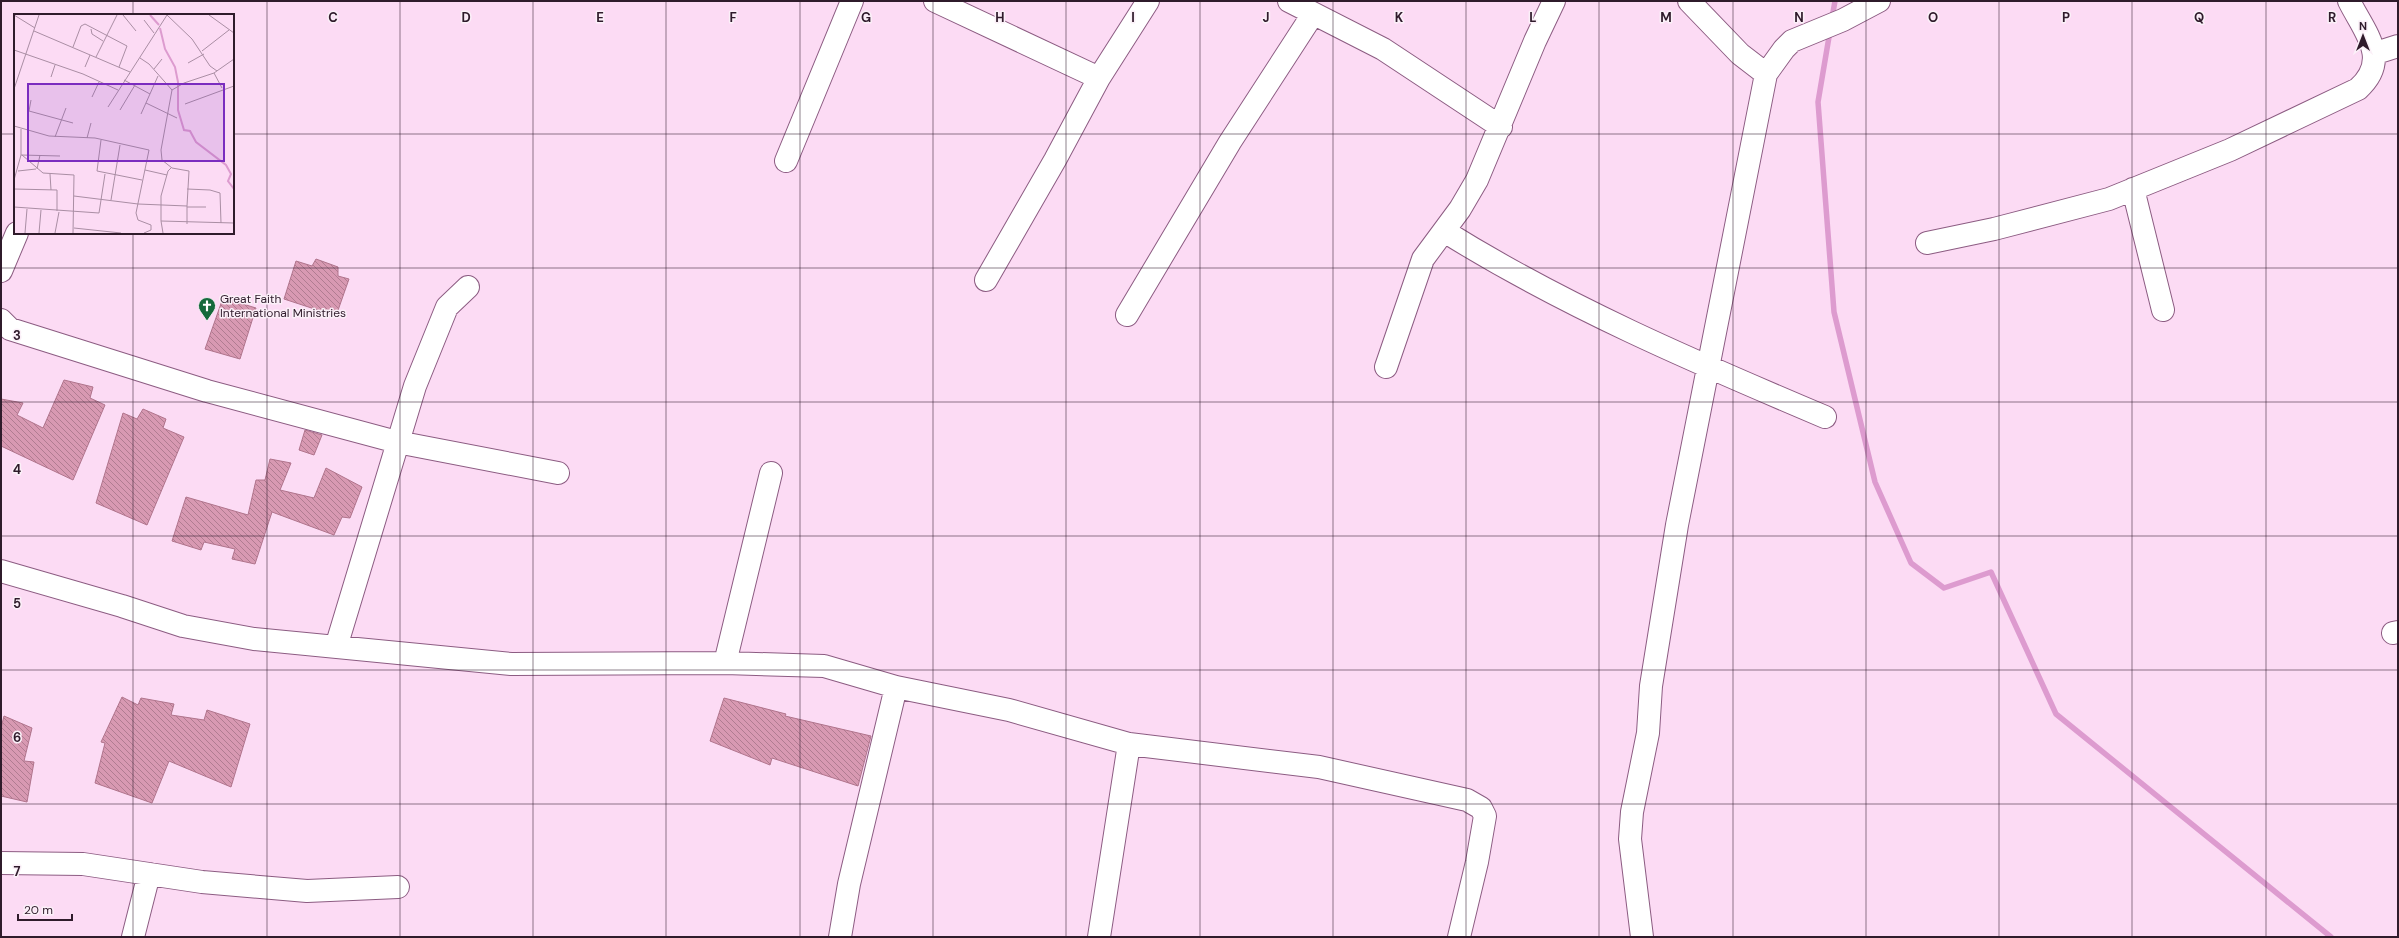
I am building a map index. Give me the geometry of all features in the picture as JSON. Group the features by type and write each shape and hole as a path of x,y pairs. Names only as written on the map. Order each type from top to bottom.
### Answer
{"street":[{"path":"786,160 852,1"},
{"path":"935,1 1099,78"},
{"path":"986,280 1056,160 1099,78 1148,1"},
{"path":"1289,1 1383,49 1501,127"},
{"path":"1386,367 1423,259 1460,209 1478,180 1535,41 1554,1"},
{"path":"1689,1 1740,54 1766,74"},
{"path":"1642,937 1630,839 1632,812 1648,733 1652,686 1677,525 1710,367 1766,74 1784,49 1792,41 1843,20 1879,1"},
{"path":"1927,243 2084,207 2230,150 2358,89 2366,82 2373,70 2376,53 2349,1"},
{"path":"1127,315 1230,142 1313,14"},
{"path":"2376,53 2398,46"},
{"path":"2133,189 2163,310"},
{"path":"1444,231 1479,253 1582,308 1710,367 1825,416"},
{"path":"1,271 17,234"},
{"path":"336,647 397,442 426,357 447,307 468,287"},
{"path":"1,320 10,329 207,391 397,442 558,474"},
{"path":"725,663 771,473"},
{"path":"1,571 122,606 183,626 254,639 511,664 725,663 824,666 896,687 1009,710 1129,744 1319,767 1475,803 1481,808 1485,816 1478,862 1459,937"},
{"path":"840,937 849,884 896,687"},
{"path":"1099,937 1129,744"},
{"path":"1,863 83,864 202,882 307,891 398,886"},
{"path":"133,937 149,874"}],"building":[{"path":"316,259 338,267 338,276 349,279 336,316 284,299 296,261 312,266"},
{"path":"223,298 256,308 240,359 205,349"},
{"path":"64,380 93,387 90,398 105,405 73,480 1,446 1,399 23,403 17,415 43,428"},
{"path":"143,409 166,419 163,428 184,437 147,525 96,503 123,413 137,419"},
{"path":"305,430 322,435 314,455 299,450"},
{"path":"270,459 291,463 280,490 314,498 326,468 362,487 350,518 342,517 334,535 272,512 255,564 232,559 235,549 204,542 201,550 172,541 186,497 248,515 256,480 265,480"},
{"path":"122,697 138,705 141,698 174,704 171,715 204,720 207,710 250,724 231,787 169,761 152,803 95,783 105,743 101,742"},
{"path":"724,698 786,714 785,716 871,736 858,786 772,758 770,765 710,741"},
{"path":"4,716 32,728 24,761 34,762 27,802 1,796 1,728"}],"waterway":[{"path":"1832,18 1835,1"},
{"path":"1830,31 1818,102 1834,312 1875,482 1911,563 1944,588 1991,572 2056,714 2331,937"}],"place":[{"name":"Great Faith International Ministries","path":"207,321"}]}
